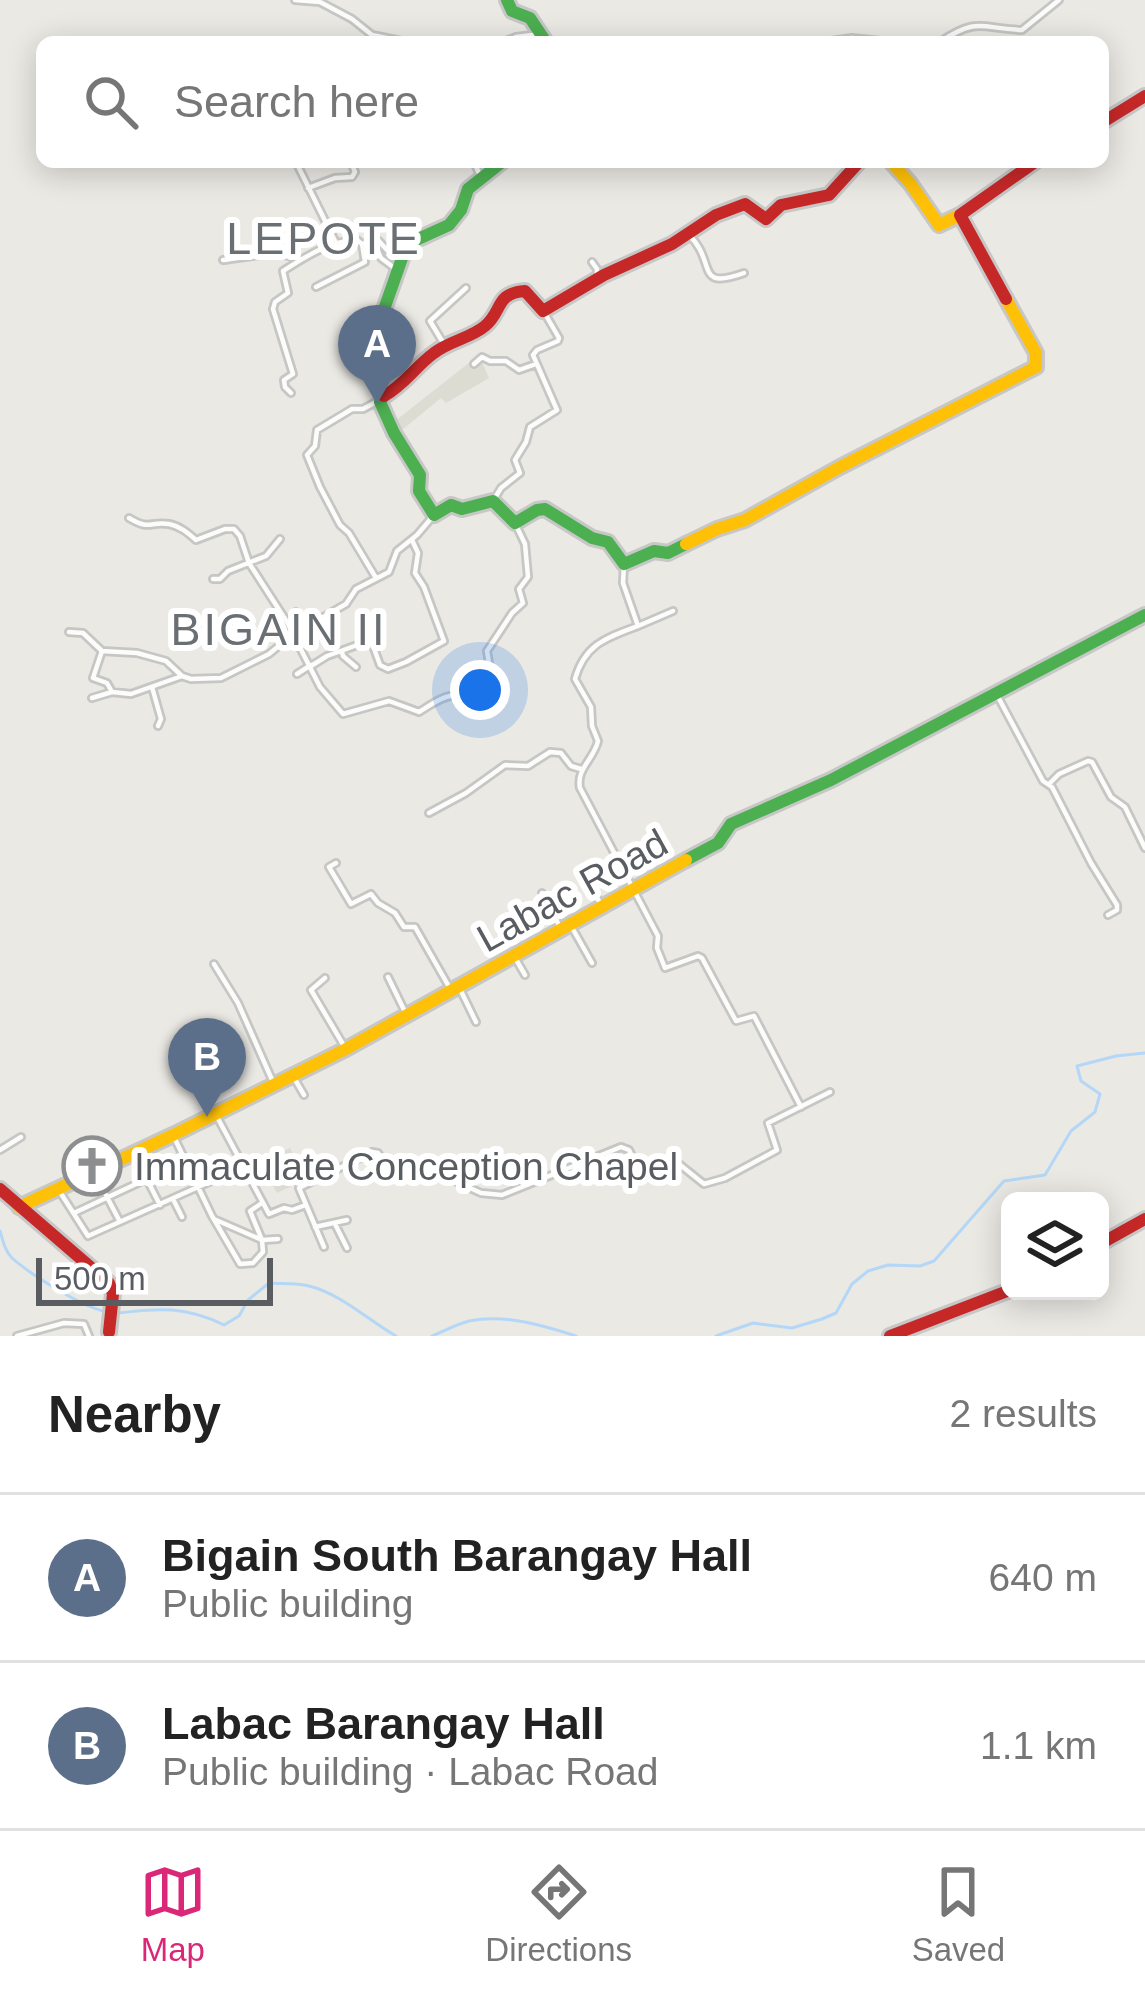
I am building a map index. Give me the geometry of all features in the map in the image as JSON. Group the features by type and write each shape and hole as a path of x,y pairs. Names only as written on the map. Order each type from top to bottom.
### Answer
{"street":[{"path":"295,0 320,2 377,36"},
{"path":"507,0 512,10 530,18 542,36"},
{"path":"950,36 966,26 1022,30 1058,0"},
{"path":"1109,118 1145,96"},
{"path":"299,168 336,243"},
{"path":"308,188 352,177 353,168"},
{"path":"477,168 482,179"},
{"path":"291,393 284,380 293,374 274,304 289,293 283,272 336,243 378,240 387,250 430,236 449,225 468,190 495,168"},
{"path":"543,311 688,234 711,216 742,204 766,219 781,205 824,197 855,168"},
{"path":"896,168 939,225 1027,168"},
{"path":"624,564 654,551 668,553 745,520 1036,367 1034,347 960,215"},
{"path":"688,234 702,249 715,280 744,273"},
{"path":"374,242 381,258 397,270"},
{"path":"316,287 365,262 362,244"},
{"path":"407,244 375,335 369,368 383,398 386,419 420,475 419,491 434,515"},
{"path":"223,260 272,253 300,259"},
{"path":"592,262 597,279"},
{"path":"446,347 430,321 466,288"},
{"path":"69,632 83,633 102,651 137,653 166,662 182,676 196,680 233,675 346,604 356,589 389,572 397,551 434,515 451,506 462,509 493,501 520,473 515,460 530,427 557,410 534,352 559,338 525,291 511,292 499,302 487,325 432,354 397,389 317,430 315,446 307,455 320,488 376,578"},
{"path":"474,364 482,357 490,362 506,361 519,370 536,364"},
{"path":"130,518 145,526 178,527 196,540 234,529 322,690 343,715 389,701 419,712 441,699 480,693 492,680 487,651 524,603 519,589 528,577 525,544 514,523 493,501"},
{"path":"514,523 537,510 553,512 592,538 608,542 624,564 622,579 638,626"},
{"path":"213,579 266,556 280,539"},
{"path":"297,674 327,656 371,640 380,665 388,669 444,641 415,572 418,554 412,540"},
{"path":"673,611 596,644 586,653 575,682 591,707 598,741 578,779 659,938 657,948 664,968 702,958 736,1021 754,1016 801,1107"},
{"path":"296,612 307,628 322,635"},
{"name":"Labac Road","path":"19,1207 293,1076 718,843 731,824 831,780 1145,615"},
{"path":"323,619 332,633"},
{"path":"102,651 93,678 107,683 112,692"},
{"path":"342,652 356,668"},
{"path":"230,664 233,675"},
{"path":"92,698 112,692 128,695 182,676"},
{"path":"450,686 454,696"},
{"path":"152,687 161,719 158,726"},
{"path":"997,695 1117,904 1117,910 1108,915"},
{"path":"429,813 505,765 528,766 550,752 561,753 581,770"},
{"path":"1049,784 1077,765 1092,762 1108,793 1126,807 1145,848"},
{"path":"336,863 329,867 351,904 371,894 404,926 415,926 476,1022"},
{"path":"592,890 602,906"},
{"path":"542,893 592,963"},
{"path":"514,956 525,974"},
{"path":"214,964 238,1004 274,1085"},
{"path":"388,976 407,1016"},
{"path":"326,978 311,990 346,1048"},
{"path":"293,1076 304,1095"},
{"path":"324,1247 298,1188 375,1151 390,1172 446,1177 495,1195 515,1192 621,1148 629,1150 644,1179 680,1164 704,1184 777,1150 767,1124 830,1092"},
{"path":"215,1113 269,1214"},
{"path":"173,1135 240,1264 262,1257 262,1240 250,1211 262,1203"},
{"path":"0,1150 21,1137"},
{"path":"134,1154 160,1205"},
{"path":"74,1214 185,1162"},
{"path":"58,1188 88,1236 243,1167"},
{"path":"94,1172 120,1222"},
{"path":"0,1190 108,1287 108,1330"},
{"path":"173,1199 182,1217"},
{"path":"255,1222 304,1205"},
{"path":"1109,1239 1145,1219"},
{"path":"214,1220 262,1240 278,1239"},
{"path":"315,1227 346,1220"},
{"path":"335,1224 347,1248"},
{"path":"310,1241 320,1238"},
{"path":"890,1336 928,1329 1001,1294"},
{"path":"17,1336 72,1322 84,1324 89,1336"}],"shaded area":[{"path":"479,355 489,378 446,403 441,398 397,434 390,425"},
{"path":"290,1148 305,1180 277,1193 260,1162"}],"waterway":[{"path":"716,1336 753,1323 792,1328 822,1319 836,1313 852,1284 868,1271 934,1261 1004,1181 1045,1175 1071,1131 1095,1112 1100,1094 1081,1081 1077,1066 1145,1053"},
{"path":"0,1231 8,1252 20,1265 73,1298 109,1312"},
{"path":"118,1313 172,1310 224,1325 239,1316 248,1300 269,1283 300,1284 332,1295 396,1336"},
{"path":"432,1336 469,1321 496,1319 576,1336"}],"traffic: fast":[{"path":"507,0 512,11 530,18 542,36"},
{"path":"494,168 468,189 461,210 449,225 407,244 375,335 369,372 384,396 380,402 394,433 420,475 419,491 434,515 451,505 462,509 493,501 515,523 545,509 592,538 608,542 624,564 686,544"},
{"path":"686,860 718,843 731,824 831,780 1145,615"}],"traffic: slow":[{"path":"896,168 939,225 960,215"},
{"path":"686,544 745,520 1036,367 1036,353 1006,299"},
{"path":"19,1207 346,1049 686,860"}],"traffic: jam":[{"path":"1109,118 1145,96"},
{"path":"384,396 440,349 485,326 504,299 515,292 525,291 543,311 604,275 672,244 716,215 745,204 766,219 781,205 829,195 854,168"},
{"path":"1006,299 960,215 1027,168"},
{"path":"0,1189 109,1283 113,1294 109,1332"},
{"path":"1109,1239 1145,1219"},
{"path":"890,1336 1001,1293"}],"place":[{"name":"Bigain South Barangay Hall","path":"377,404"},
{"name":"Labac Barangay Hall","path":"207,1117"},
{"name":"Immaculate Conception Chapel","path":"92,1166"}],"district":[{"name":"LEPOTE","path":"324,238"},
{"name":"BIGAIN II","path":"279,629"}]}
